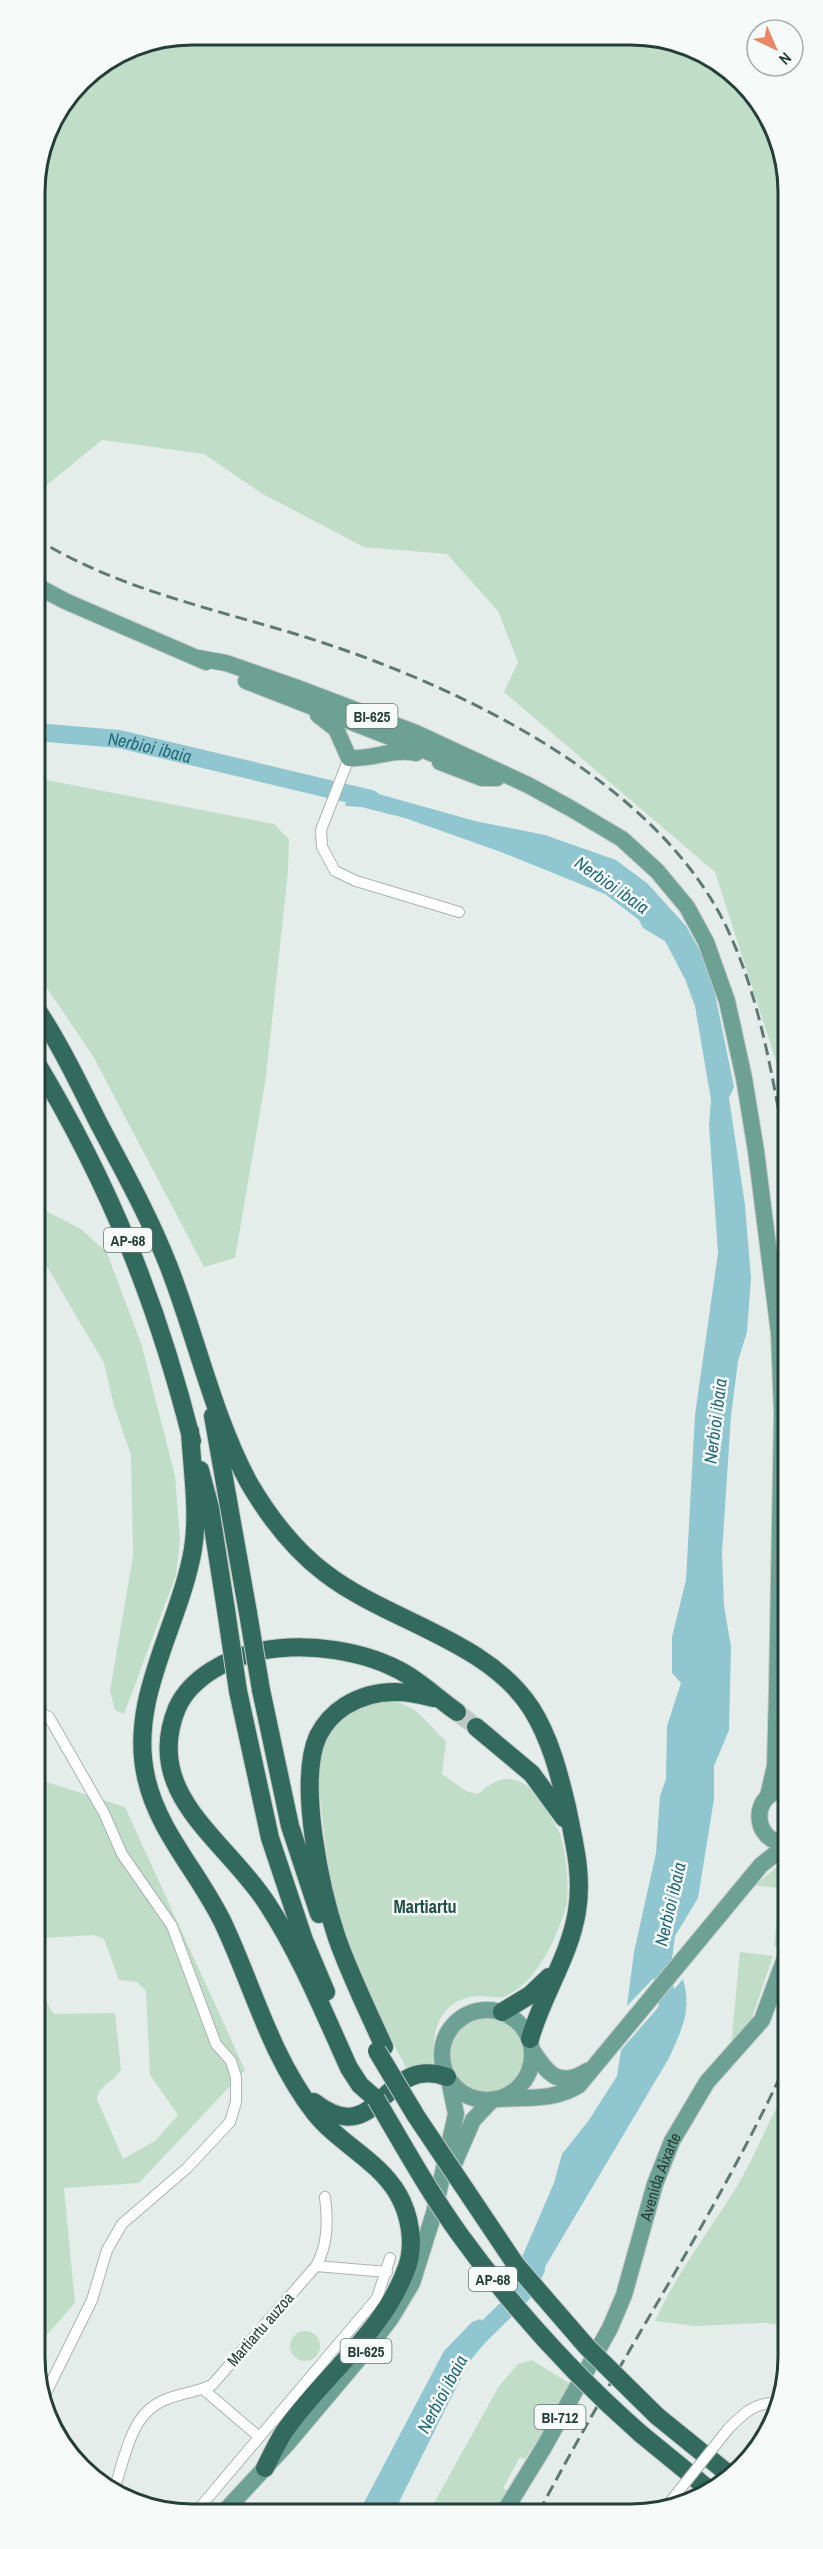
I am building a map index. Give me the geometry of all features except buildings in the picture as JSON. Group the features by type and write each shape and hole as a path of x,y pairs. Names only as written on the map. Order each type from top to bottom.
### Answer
{"highway":[{"name":"AP-68","path":"45,1025 142,1206 167,1261 203,1368 230,1502 261,1690 293,1838 327,1939 381,2049 411,2098 416,2116 516,2265 587,2347 657,2416 725,2470"},
{"name":"AP-68","path":"45,1077 75,1128 118,1215 163,1333 210,1508 238,1691 270,1838 304,1940 354,2065 416,2169 496,2283 571,2367 641,2434 703,2485"},
{"path":"203,1368 248,1480 292,1544 325,1574 476,1658 510,1685 530,1707 552,1752 579,1865 577,1911 572,1934 555,1972 531,2044"},
{"path":"190,1431 193,1546 181,1599 147,1700 142,1743 146,1776 163,1823 225,1928 273,2046 316,2115 377,2168 399,2195 409,2225 410,2253 399,2287 376,2323 285,2431 265,2468"},
{"path":"354,2065 268,1904 196,1819 181,1797 167,1757 169,1728 181,1701 194,1683 226,1663 247,1654 268,1650 318,1649 374,1660 406,1674 453,1710 435,1698 404,1692 385,1691 365,1696 339,1710 324,1725 314,1746 310,1768 311,1809 325,1896 353,1980 381,2049"},
{"path":"476,1727 532,1774 571,1829"},
{"path":"502,2012 530,1995 555,1972"},
{"path":"300,2092 321,2108 348,2116 374,2108 396,2085 419,2072 427,2071 448,2079"}],"main road":[{"name":"BI-625","path":"45,590 198,658 226,663 297,687 458,752 604,827 657,871 687,907 698,926 716,964 727,1001 756,1151 778,1325"},
{"path":"198,658 247,682 539,792"},
{"path":"247,682 260,693 331,722 347,752"},
{"path":"297,687 306,696 357,717 366,726 373,747 368,756"},
{"path":"347,752 348,734 377,724 441,749 458,752"},
{"path":"347,752 368,756 402,751 482,778 497,778"},
{"name":"BI-625","path":"768,1796 774,1775 778,1635"},
{"name":"BI-625","path":"777,1691 778,1697"},
{"path":"743,1888 756,1860 759,1809 768,1796 778,1793"},
{"path":"759,1825 770,1840 778,1842"},
{"path":"448,2079 468,2096 494,2099 552,2096 567,2092 579,2085 766,1860 778,1851"},
{"name":"Avenida Aixarte","path":"509,2504 544,2447 613,2320 624,2295 655,2184 668,2151 707,2082 762,2020 778,1977"},
{"name":"BI-625","path":"434,2213 456,2114 441,2056 446,2035 460,2018 480,2010 502,2012"},
{"path":"502,2012 519,2022 544,2068 558,2078 578,2077 597,2063"},
{"name":"BI-625","path":"231,2504 334,2390 391,2318 412,2283 434,2213 468,2129 479,2111 494,2099 516,2089 524,2081 532,2061 531,2044"}],"street":[{"path":"347,752 321,830 322,847 335,871 344,876 459,912"},
{"path":"45,1715 49,1717 104,1814 127,1863 172,1926 216,2044 231,2061 236,2077 236,2103 230,2122 187,2168 122,2224 107,2250 92,2300 49,2389"},
{"name":"Martiartu auzoa","path":"116,2483 133,2432 148,2408 168,2398 212,2385 315,2266 322,2254 326,2239 325,2198"},
{"path":"203,2504 377,2298 390,2258"},
{"path":"315,2266 387,2272"},
{"path":"203,2389 258,2436"},
{"path":"673,2498 729,2428 758,2404 770,2404"}],"green space":[{"path":"192,45 641,45 688,56 721,75 748,102 758,118 767,135 777,172 778,1067 715,872 504,692 518,662 498,611 447,554 364,547 261,493 204,454 102,440 45,487 46,172 56,135 75,102 95,81 118,65 144,53 172,46"},
{"path":"45,780 274,824 289,839 288,871 266,1077 235,1258 204,1267 93,1056 45,985"},
{"path":"45,1211 81,1229 107,1253 142,1346 175,1476 180,1540 176,1575 124,1714 115,1710 110,1691 133,1556 131,1455 114,1406 104,1363 45,1263"},
{"path":"387,1700 414,1710 446,1741 442,1774 466,1791 478,1794 500,1780 510,1779 527,1786 542,1803 560,1834 567,1877 567,1902 562,1920 546,1954 529,1979 515,1991 503,1997 479,1996 465,1998 454,2003 446,2010 436,2029 433,2066 422,2065 407,2069 365,1992 331,1892 319,1788 320,1749 332,1723 366,1703"},
{"path":"45,1782 125,1807 245,2070 139,2183 64,2188 75,2303 45,2337 45,1997 54,2014 115,2013 121,2070 101,2090 97,2099 123,2159 155,2141 178,2115 150,2075 146,1991 137,1982 119,1980 104,1939 94,1935 45,1938"},
{"path":"778,1866 778,1888 755,1885"},
{"path":"778,1917 778,1947 774,1946"},
{"path":"740,1952 773,1956 748,2029 731,2046"},
{"path":"487,2016 501,2019 514,2027 522,2040 525,2054 522,2068 514,2081 501,2089 487,2092 473,2089 460,2081 452,2068 449,2054 452,2040 460,2027 473,2019"},
{"path":"778,2106 778,2325 766,2323 696,2326 655,2321 684,2268 739,2183"},
{"path":"305,2331 316,2335 320,2346 316,2357 305,2361 294,2357 290,2346 294,2335"},
{"path":"532,2360 575,2387 525,2459 520,2457 503,2488 507,2490 499,2504 433,2504 499,2386 518,2364"}],"water":[{"path":"350,786 475,821 545,835 616,860 648,884 686,926 704,958 714,989 734,1087 729,1098 745,1205 751,1278 747,1332 738,1361 731,1416 722,1553 724,1606 731,1647 729,1730 714,1766 714,1799 698,1898 675,1936 672,1959 627,2006 634,1952 656,1853 660,1796 666,1779 667,1726 681,1683 672,1673 672,1637 686,1580 695,1415 718,1253 709,1125 711,1100 695,1006 685,979 665,941 643,928 639,920 605,894 501,852 405,818 361,807 345,806"},
{"path":"683,1979 686,1990 686,2010 682,2029 669,2058 539,2277 522,2257 554,2183 562,2154 589,2120 617,2076 621,2050"},
{"path":"480,2319 494,2332 469,2362 398,2504 363,2504 444,2351 472,2322"}],"waterway":[{"name":"Nerbioi ibaia","path":"45,733 119,739 371,799"},
{"name":"Nerbioi ibaia","path":"657,1945 668,2006 663,2021"},
{"name":"Nerbioi ibaia","path":"472,2343 522,2294 536,2269"}],"tunnel":[{"path":"457,1712 476,1727"}],"railway":[{"path":"45,544 99,571 165,596 302,636 362,656 424,681 487,711 549,746 606,786 657,831 699,881 731,937 759,1017 778,1109"},
{"path":"543,2504 699,2231 778,2081"}],"district":[{"name":"Martiartu","path":"425,1906"}]}
